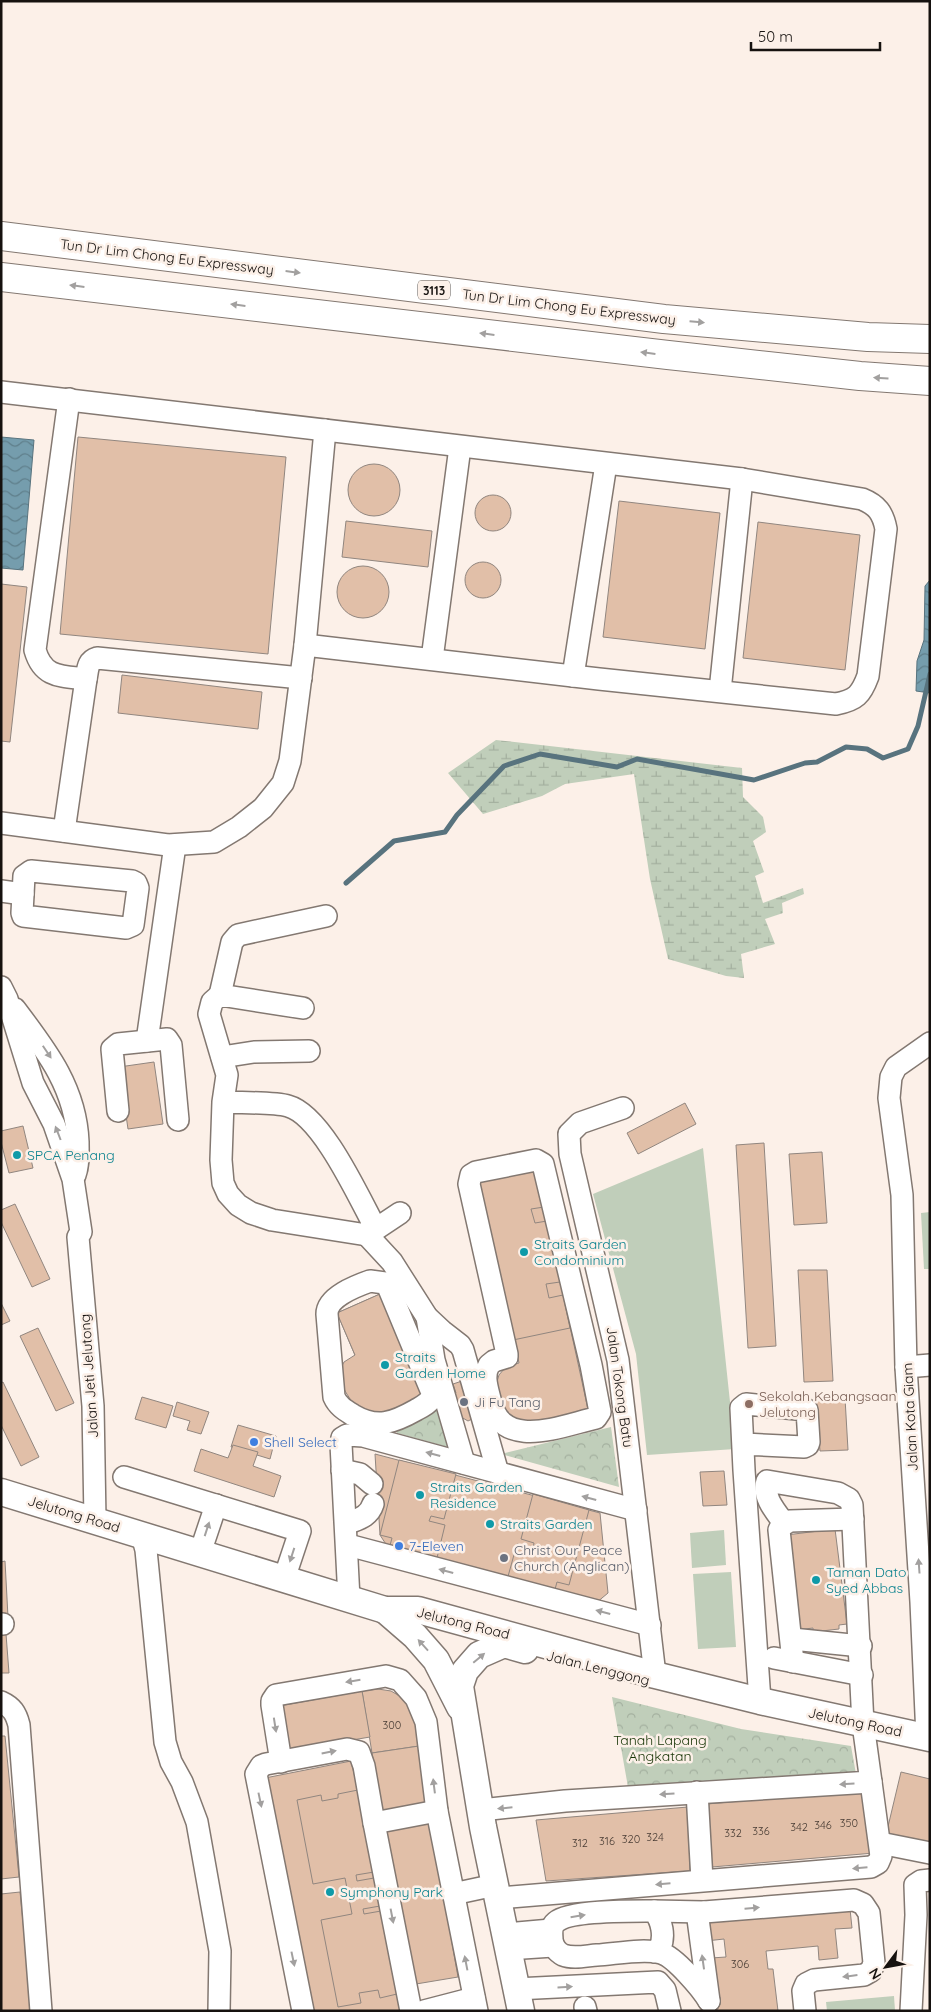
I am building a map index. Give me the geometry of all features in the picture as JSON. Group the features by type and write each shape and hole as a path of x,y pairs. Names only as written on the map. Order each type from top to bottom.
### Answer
{"highway":[{"name":"Tun Dr Lim Chong Eu Expressway","path":"1,236 664,319 868,337 930,339"},
{"path":"1,277 668,355 930,382"}],"main road":[{"name":"Jelutong Road","path":"1,1492 385,1610 418,1610 655,1675 772,1704 929,1737"},
{"name":"Jalan Lenggong","path":"385,1610 415,1636 436,1660 464,1717"},
{"name":"Jalan Lenggong","path":"518,2000 480,1810 464,1717 460,1686 465,1671 479,1655 504,1644 772,1713 772,1704"}],"street":[{"path":"1,392 742,479 862,499 874,504 880,510 884,519 886,529 868,676 858,696 849,701 836,704 306,645"},
{"path":"69,399 35,650 38,659 48,672 56,675 86,679"},
{"path":"1,823 175,844 214,842 239,827 263,808 283,783 290,761 306,645 325,430"},
{"path":"432,659 460,447"},
{"path":"573,676 606,464"},
{"path":"720,691 742,479"},
{"path":"64,831 86,679 89,664 97,658 301,678"},
{"path":"147,1041 175,844"},
{"path":"32,871 132,881 136,883 138,888 133,925 126,928 26,918 22,913 22,894 24,876 32,871"},
{"path":"1,891 22,894"},
{"path":"326,916 238,935 232,942 220,995 212,1002 209,1014 227,1075 223,1102 221,1160 223,1183 228,1194 238,1205 251,1213 272,1220 371,1232 400,1212"},
{"path":"4,993 48,1053 64,1080 78,1133 79,1165 73,1179"},
{"path":"4,993 32,1083 54,1124 73,1179"},
{"path":"220,995 303,1008"},
{"path":"118,1111 112,1049 118,1044 163,1038 170,1041 178,1120"},
{"name":"Jalan Kota Giam","path":"929,1737 922,1513 906,1366 902,1195 889,1098 891,1077 896,1067 930,1043"},
{"path":"222,1057 254,1052 309,1051"},
{"path":"223,1102 288,1105 300,1110 311,1120 326,1139 371,1232 428,1317 460,1345 466,1356 498,1473"},
{"name":"Jalan Tokong Batu","path":"623,1108 580,1123 569,1134 570,1154 618,1360 655,1675"},
{"path":"536,1160 543,1164 591,1365 600,1412 596,1418 534,1432 520,1432 510,1429 501,1423 495,1414 485,1377 486,1370 488,1365 507,1357 507,1354 469,1186 470,1175 473,1173 536,1160"},
{"name":"Jalan Jeti Jelutong","path":"73,1179 81,1232 78,1237 93,1406 95,1520"},
{"path":"349,1599 342,1438 347,1435 364,1429 378,1424 391,1422 428,1403 433,1395 389,1289 385,1284 373,1281 366,1282 334,1300 327,1310 334,1397 339,1406 364,1429 498,1473 636,1510"},
{"path":"428,1317 434,1360 464,1462"},
{"path":"591,1365 618,1360"},
{"path":"906,1366 930,1365"},
{"path":"744,1444 772,1704"},
{"path":"342,1470 360,1474 373,1494 370,1512 363,1518 346,1524"},
{"path":"124,1477 300,1531 284,1579"},
{"path":"452,1894 702,1880 872,1867 878,1863 881,1856 880,1843 863,1724 852,1505 844,1495 767,1481 765,1488 771,1504 784,1523"},
{"path":"200,1553 216,1505"},
{"path":"853,1519 790,1521 784,1523 780,1530 792,1639 784,1660 862,1675"},
{"path":"142,1535 146,1550 165,1742 171,1762 182,1782 197,1822 220,1951 219,2011"},
{"path":"348,1545 650,1625"},
{"path":"792,1639 860,1646"},
{"path":"277,1767 272,1705 272,1700 276,1695 386,1676 400,1680 416,1698 426,1722 437,1811 475,2004 424,2011"},
{"path":"1,1702 10,1707 16,1714 19,1725 41,2011"},
{"path":"303,2011 256,1774 261,1766 277,1767 347,1749 359,1752 364,1766 410,2011"},
{"path":"480,1810 565,1801 871,1782"},
{"path":"697,1792 702,1880"},
{"path":"374,1823 437,1811"},
{"path":"880,1843 930,1853"},
{"path":"911,2011 914,1985 915,1885 921,1881 930,1880"},
{"path":"709,2006 702,1990 669,1957 654,1952 573,1958 561,1954 552,1938 556,1922 565,1918 617,1911 704,1912 854,1900 863,1904 869,1913 874,1963 871,1971 864,1974 814,1980 806,1984 803,1991 805,2011"},
{"path":"654,1911 659,1917 661,1924 662,1942 660,1948 654,1952"},
{"path":"704,1912 698,1920 709,2006"},
{"path":"914,1985 921,1981 924,1957 930,1950 915,1933"},
{"path":"507,1941 552,1938"},
{"path":"518,2000 658,1982 665,1990 670,2011"}],"green space":[{"path":"496,740 742,768 743,797 763,817 766,832 753,841 764,872 755,876 763,903 803,888 804,894 782,903 783,913 765,919 775,944 741,954 744,978 726,976 668,959 650,879 634,774 565,784 542,796 483,814 448,773"},
{"path":"703,1148 735,1449 647,1455 636,1354 593,1194"},
{"path":"930,1212 930,1269 924,1269 921,1213"},
{"path":"441,1404 455,1449 397,1433 396,1423"},
{"path":"611,1427 619,1487 501,1454"},
{"path":"724,1530 726,1565 692,1568 690,1533"},
{"path":"731,1572 736,1647 698,1649 693,1574"},
{"name":"Tanah Lapang Angkatan","path":"612,1697 741,1729 851,1746 856,1774 628,1787"},
{"path":"894,1996 895,2011 827,2011 826,2002"}],"water":[{"path":"1,437 34,440 23,570 1,568"},
{"path":"930,580 930,693 916,691 917,661 924,640 925,586"}],"building":[{"path":"78,437 286,457 268,654 60,634"},
{"path":"374,464 384,466 392,472 398,480 400,490 398,500 392,508 384,514 374,516 364,514 356,508 350,500 348,490 350,480 356,472 364,466"},
{"path":"493,495 506,500 511,513 506,526 493,531 480,526 475,513 480,500"},
{"path":"619,501 720,513 705,649 603,637"},
{"path":"346,521 432,531 428,567 342,557"},
{"path":"758,522 860,535 845,670 743,658"},
{"path":"483,562 496,567 501,580 496,593 483,598 470,593 465,580 470,567"},
{"path":"363,566 373,568 381,574 387,582 389,592 387,602 381,610 373,616 363,618 353,616 345,610 339,602 337,592 339,582 345,574 353,568"},
{"path":"1,584 27,587 10,742 1,741"},
{"path":"122,675 262,692 258,729 118,713"},
{"path":"154,1062 163,1124 128,1129 119,1067"},
{"path":"685,1103 696,1124 638,1154 627,1133"},
{"name":"SPCA Penang","path":"23,1126 33,1168 9,1173 1,1142 1,1131"},
{"path":"764,1143 776,1346 748,1348 736,1145"},
{"path":"822,1152 827,1223 794,1225 789,1154"},
{"path":"536,1170 589,1414 518,1426 501,1409 496,1385 499,1375 504,1369 519,1363 479,1182"},
{"name":"Straits Garden Condominium","path":"536,1170 544,1207 531,1209 535,1223 547,1221 560,1282 546,1284 549,1298 563,1295 570,1328 513,1340 479,1182"},
{"path":"15,1204 50,1279 32,1287 1,1222 1,1210"},
{"path":"798,1270 827,1270 833,1381 804,1382"},
{"name":"Straits Garden Home","path":"380,1294 425,1398 384,1416 374,1392 372,1394 370,1389 365,1391 358,1376 363,1374 337,1313"},
{"name":"Straits Garden Home","path":"380,1294 425,1398 384,1416 357,1410 345,1391 341,1368 344,1362 355,1355 337,1313"},
{"path":"1,1303 10,1321 1,1325"},
{"path":"38,1328 74,1403 56,1411 20,1336"},
{"name":"Ji Fu Tang","path":"468,1379 474,1418 468,1421 461,1417 450,1395 456,1393 453,1384"},
{"path":"3,1382 39,1457 21,1466 1,1425 1,1383"},
{"path":"142,1397 173,1406 166,1428 135,1419"},
{"path":"845,1398 848,1450 820,1451 816,1400"},
{"path":"177,1402 209,1412 201,1434 187,1430 190,1421 173,1416"},
{"name":"Shell Select","path":"238,1425 276,1436 270,1459 231,1447"},
{"path":"233,1445 258,1452 253,1466 281,1476 274,1497 194,1471 201,1449 228,1458"},
{"name":"Straits Garden","path":"375,1454 600,1513 608,1593 596,1603 389,1549 380,1535"},
{"name":"Straits Garden Residence","path":"399,1460 456,1474 444,1519 431,1516 429,1521 445,1525 436,1562 389,1549 392,1538 380,1535"},
{"path":"724,1471 727,1505 703,1506 700,1472"},
{"path":"533,1494 589,1510 569,1585 557,1582 554,1593 507,1580 517,1544 533,1548 534,1543 521,1539"},
{"name":"Taman Dato Syed Abbas","path":"835,1529 847,1624 839,1625 839,1629 813,1632 813,1628 797,1630 786,1535"},
{"path":"5,1561 8,1617 1,1616 1,1562"},
{"path":"1,1634 6,1634 9,1673 1,1673"},
{"path":"378,1689 391,1691 403,1698 412,1708 416,1719 419,1746 372,1753 362,1691"},
{"path":"362,1691 370,1737 287,1751 279,1706"},
{"path":"1,1736 5,1736 19,1877 1,1879"},
{"path":"419,1746 429,1806 382,1813 372,1753"},
{"name":"Symphony Park","path":"351,1761 400,2011 308,2011 260,1779"},
{"path":"901,1772 930,1779 930,1845 886,1835"},
{"path":"358,1790 374,1872 356,1875 357,1881 374,1878 380,1906 363,1909 364,1914 381,1911 397,1994 380,1998 378,1990 359,1993 361,2003 338,2007 321,1920 352,1914 345,1878 313,1884 297,1800 321,1795 322,1801 338,1798 338,1794"},
{"path":"865,1790 874,1853 712,1867 707,1804"},
{"path":"688,1807 690,1871 546,1881 536,1820"},
{"path":"430,1818 458,1977 410,1985 382,1827"},
{"path":"20,1892 32,2011 1,2011 1,1894"},
{"path":"850,1909 852,1928 835,1929 838,1958 819,1960 818,1946 766,1951 768,1969 773,1969 778,2011 716,2011 711,1958 726,1957 724,1939 706,1941 705,1923"}],"waterway":[{"path":"346,883 394,841 445,832 457,815 504,766 540,754 617,767 637,759 754,780 805,763 817,762 846,747 867,749 883,758 908,749 918,726 930,674"}],"place":[{"name":"SPCA Penang","path":"17,1155"},
{"name":"Straits Garden Condominium","path":"524,1252"},
{"name":"Straits Garden Home","path":"385,1365"},
{"name":"Ji Fu Tang","path":"464,1402"},
{"name":"Sekolah Kebangsaan Jelutong","path":"749,1404"},
{"name":"Shell Select","path":"254,1442"},
{"name":"Straits Garden Residence","path":"420,1495"},
{"name":"Straits Garden","path":"490,1524"},
{"name":"7-Eleven","path":"399,1546"},
{"name":"Christ Our Peace Church (Anglican)","path":"504,1558"},
{"name":"Taman Dato Syed Abbas","path":"816,1580"},
{"name":"Symphony Park","path":"330,1892"}]}
